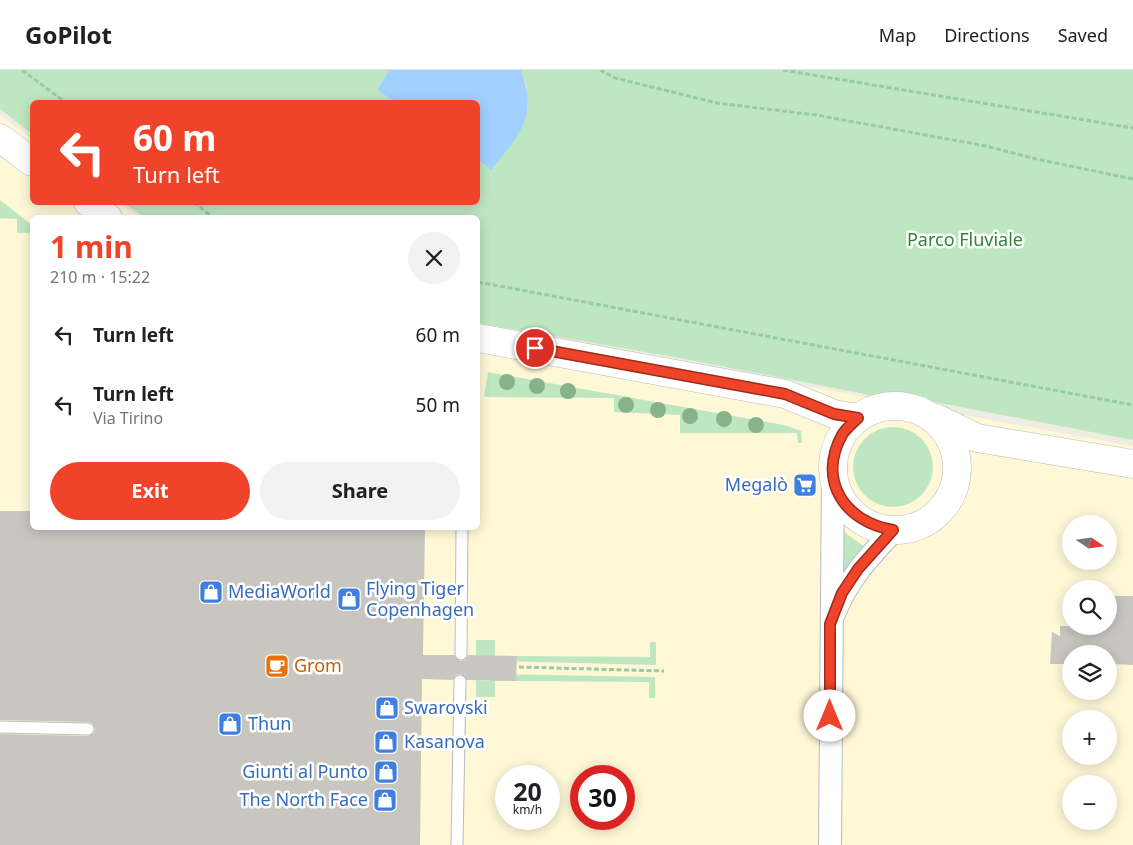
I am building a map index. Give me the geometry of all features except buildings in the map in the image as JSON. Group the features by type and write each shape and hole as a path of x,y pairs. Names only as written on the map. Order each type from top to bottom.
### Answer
{"street":[{"path":"0,138 30,160"},
{"path":"92,205 104,215"},
{"path":"480,338 785,394 834,414 858,418"},
{"path":"830,845 832,473 834,452 843,433 858,418 872,410 888,406 905,406 921,411 977,438 1133,464"},
{"path":"832,473 841,499 859,519 875,527 893,530 912,528 930,519 948,501 956,477 956,457 950,438 938,422 921,411"},
{"path":"830,624 842,593 858,569 893,530"}],"lane":[{"path":"461,654 462,530"},
{"path":"457,845 460,681"},
{"path":"0,727 88,729"}],"path":[{"path":"22,70 61,100"},
{"path":"600,70 615,78 717,103 816,115 967,142 1133,179"},
{"path":"783,70 1133,128"},
{"path":"198,205 210,215"},
{"path":"480,282 1133,405"},
{"path":"520,668 664,671"}],"shaded area":[{"name":"Megalò","path":"0,115 30,138 30,205 122,205 136,215 30,215 30,530 480,530 480,326 1133,446 1133,845 0,845"}],"green space":[{"path":"0,70 389,70 377,90 392,100 30,100 30,132 0,109"},
{"name":"Parco Fluviale","path":"521,70 1133,70 1133,440 919,399 880,397 685,359 480,323 480,215 141,215 127,205 480,205 480,162 490,169 527,87"},
{"path":"0,200 30,223 30,233 17,233 17,219 0,218"},
{"path":"488,372 784,425 801,431 802,443 798,443 797,433 680,433 680,415 614,412 614,398 484,397"},
{"path":"893,427 908,430 921,439 930,452 933,467 930,482 921,495 908,504 893,507 878,504 865,495 856,482 853,467 856,452 865,439 878,430"},
{"path":"844,532 865,547 855,556 845,570 842,569 842,534"},
{"path":"476,640 495,640 495,656 650,657 650,642 656,642 656,665 496,661 476,655"},
{"path":"495,674 655,677 655,698 649,698 649,682 495,681 495,697 476,697 476,680 489,681"}],"water":[{"path":"389,70 521,70 528,101 527,113 518,135 491,170 480,162 480,100 392,100 377,90"}],"place":[{"name":"Megalò","path":"805,485"},
{"name":"MediaWorld","path":"211,592"},
{"name":"Flying Tiger Copenhagen","path":"349,599"},
{"name":"Grom","path":"277,666"},
{"name":"Swarovski","path":"387,708"},
{"name":"Thun","path":"230,724"},
{"name":"Kasanova","path":"386,742"},
{"name":"Giunti al Punto","path":"386,772"},
{"name":"The North Face","path":"385,800"}],"route":[{"path":"535,348 785,394 834,414 858,418 843,433 834,452 832,473 837,491 846,507 859,519 875,527 893,530 858,569 842,593 830,624 830,716"}]}
